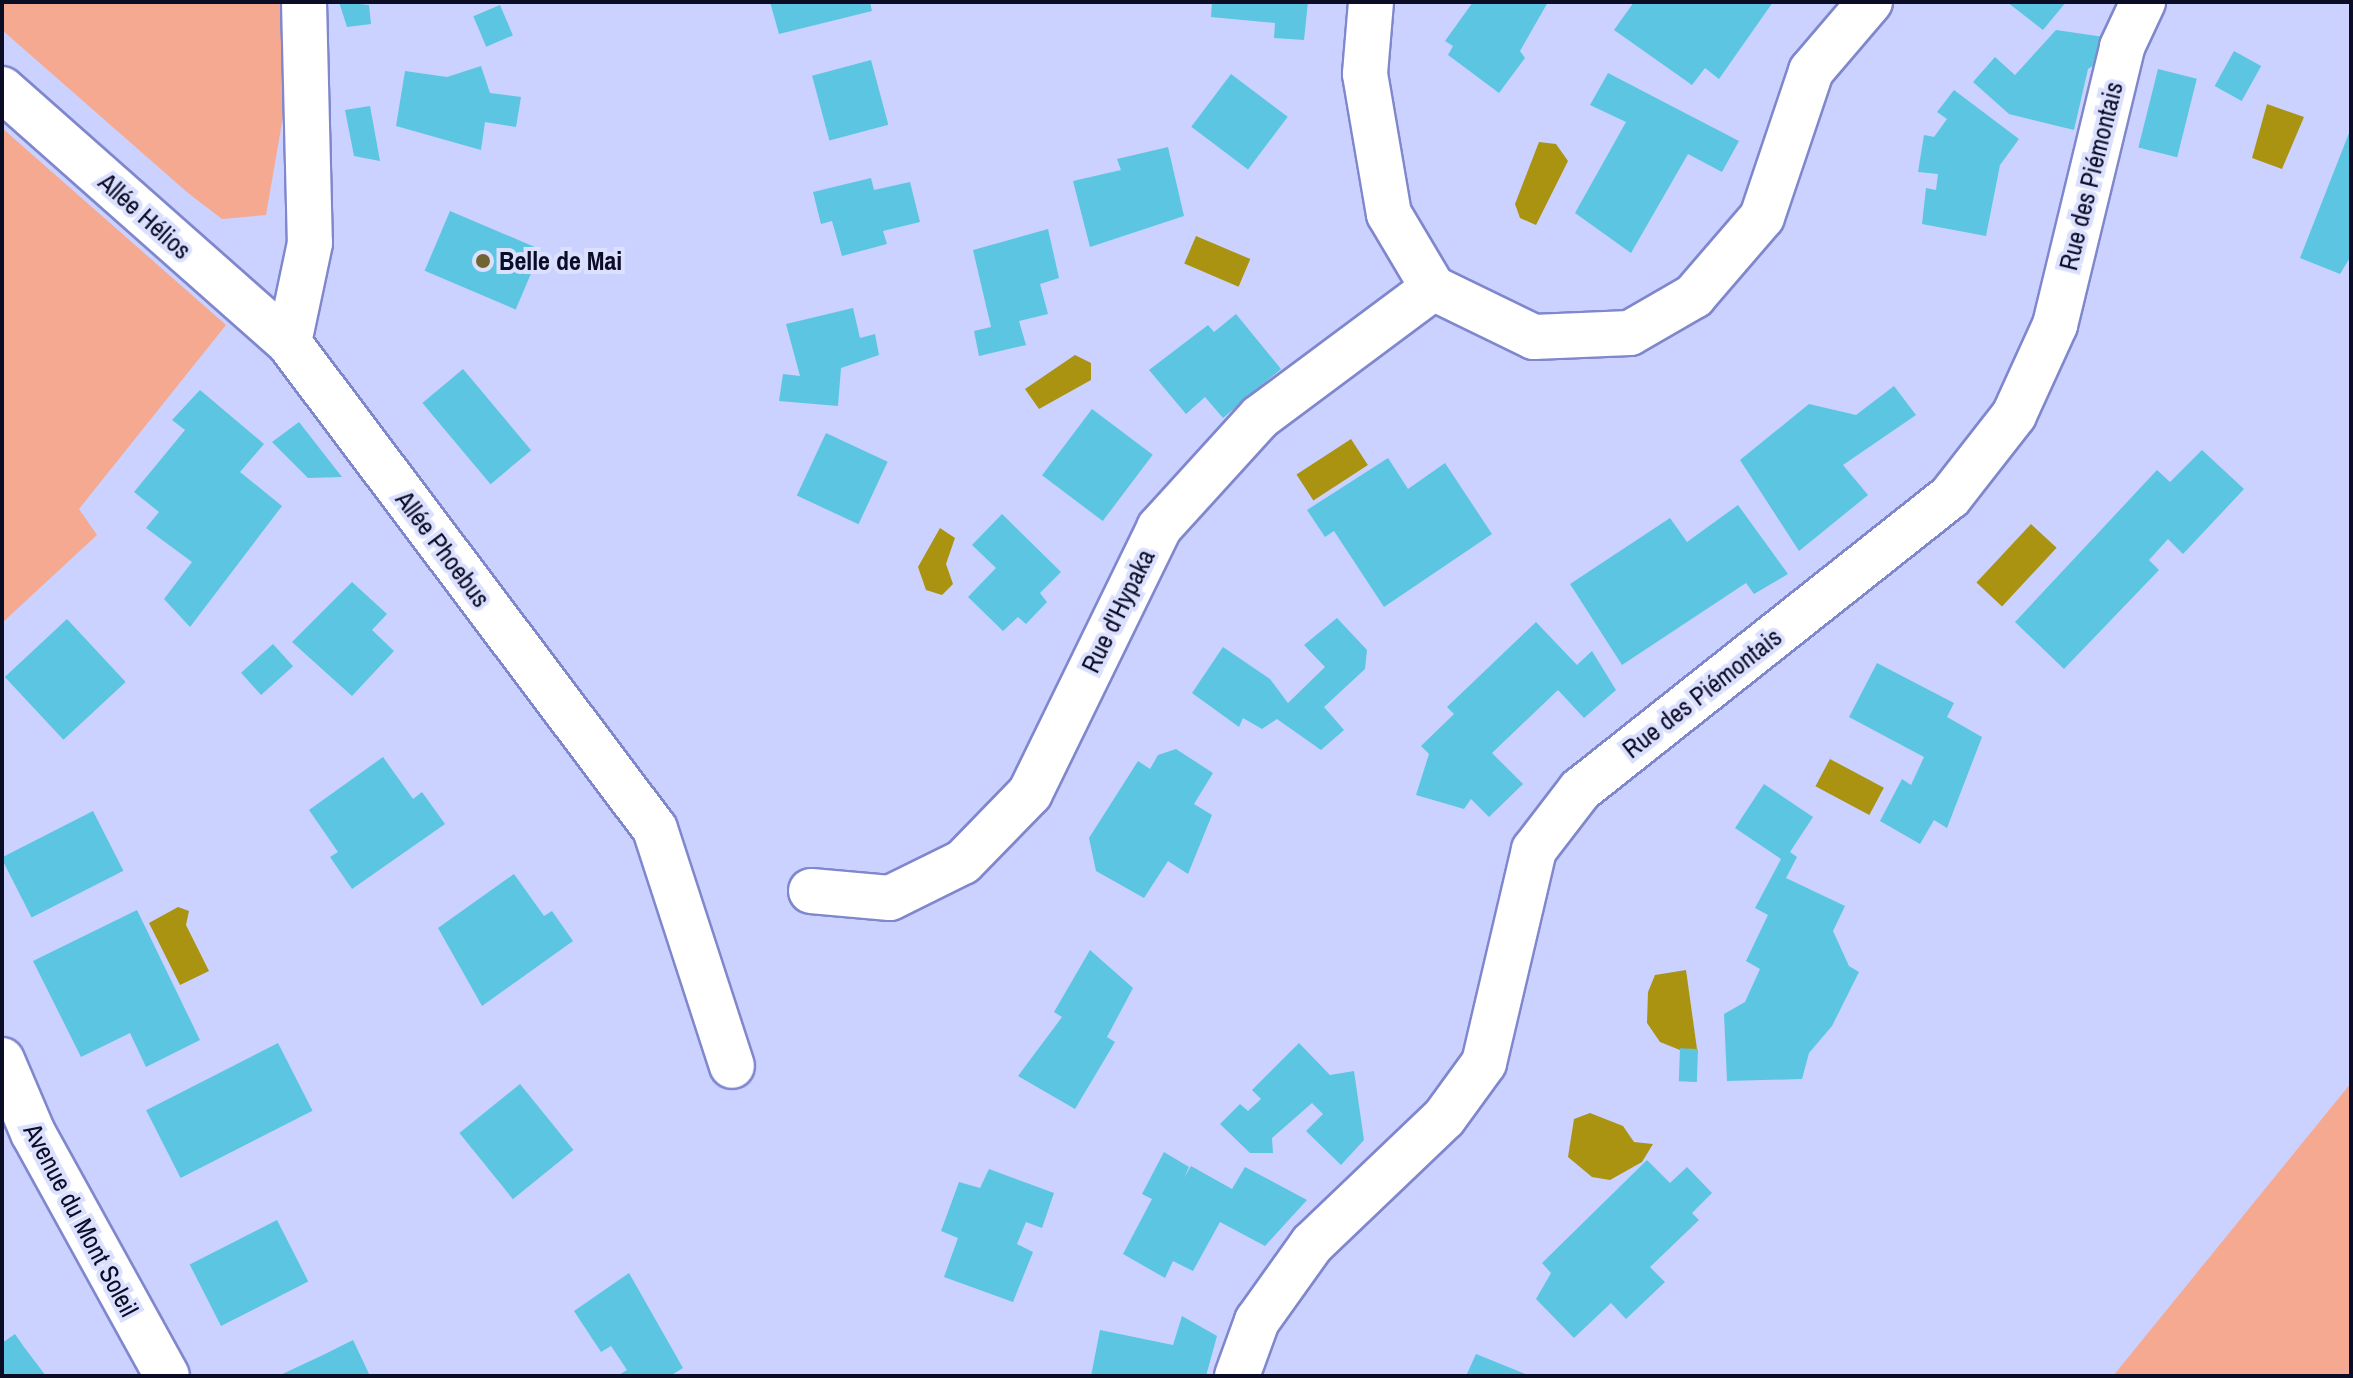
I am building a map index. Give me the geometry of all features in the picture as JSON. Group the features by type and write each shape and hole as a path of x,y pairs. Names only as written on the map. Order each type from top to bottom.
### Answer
{"street":[{"path":"289,343 310,243 304,2"},
{"path":"1371,2 1365,74 1389,214 1433,288 1534,337 1630,333 1694,296 1762,217 1811,71 1870,2"},
{"name":"Rue des Piémontais","path":"1237,1376 1257,1321 1312,1244 1444,1118 1484,1063 1534,850 1580,790 1950,497 2014,415 2055,325 2122,47 2143,2"},
{"name":"Allée Hélios","path":"2,89 289,343"},
{"name":"Rue d'Hypaka","path":"811,891 890,898 963,862 1030,793 1159,528 1260,417 1433,288"},
{"name":"Allée Phoebus","path":"289,343 655,829 732,1066"},
{"name":"Avenue du Mont Soleil","path":"2,1060 33,1133 167,1376"}],"shaded area":[{"path":"2,2 281,2 289,82 266,215 222,219 188,193 2,30"},
{"path":"2267,104 2304,117 2282,169 2252,158"},
{"path":"2,128 226,325 79,509 97,535 2,623"},
{"path":"1539,142 1556,144 1568,161 1536,225 1520,218 1515,204"},
{"path":"1196,236 1250,259 1239,287 1184,264"},
{"path":"1075,355 1091,363 1091,380 1039,409 1025,389"},
{"path":"1351,439 1368,465 1313,500 1296,474"},
{"path":"2031,524 2057,548 2002,606 1976,583"},
{"path":"940,528 955,538 946,564 953,584 942,595 926,590 918,567"},
{"path":"1830,759 1884,788 1869,815 1815,786"},
{"path":"178,907 189,911 186,925 209,971 180,985 149,923"},
{"path":"1686,970 1697,1049 1680,1050 1660,1042 1647,1023 1648,992 1655,975"},
{"path":"2351,1083 2351,1376 2113,1376"},
{"path":"1590,1113 1623,1126 1634,1142 1653,1144 1642,1162 1610,1180 1592,1177 1568,1157 1574,1119"}],"building":[{"path":"339,2 369,5 371,24 347,27"},
{"path":"770,2 870,2 872,11 779,34"},
{"path":"1212,2 1308,2 1304,40 1274,38 1275,23 1211,17"},
{"path":"1473,2 1548,2 1520,51 1525,58 1499,93 1448,55 1453,46 1445,41"},
{"path":"1634,2 1773,2 1719,79 1705,68 1692,85 1614,30"},
{"path":"2007,2 2066,2 2043,30"},
{"path":"500,5 513,35 486,47 473,16"},
{"path":"2056,30 2111,38 2106,57 2088,69 2074,130 2009,114 1973,82 1995,57 2015,75"},
{"path":"2234,51 2261,66 2242,101 2215,86"},
{"path":"871,60 888,125 829,141 812,76"},
{"path":"481,66 490,93 521,97 516,127 485,122 481,150 396,126 405,71 447,77"},
{"path":"2158,69 2197,79 2177,157 2138,148"},
{"path":"1608,73 1739,141 1722,172 1688,154 1631,253 1575,213 1626,122 1590,105"},
{"path":"1231,74 1288,117 1248,169 1191,127"},
{"path":"1954,90 2019,139 2000,165 1986,236 1922,224 1926,188 1936,190 1938,174 1918,172 1924,135 1934,137 1947,119 1937,112"},
{"path":"370,106 380,161 354,156 345,110"},
{"path":"2351,128 2351,256 2340,274 2300,258"},
{"path":"1168,147 1184,216 1090,247 1073,181 1121,170 1117,159"},
{"path":"871,178 874,190 910,182 920,222 883,231 887,244 842,256 832,221 821,224 813,192"},
{"name":"Belle de Mai","path":"450,211 541,250 516,310 425,271"},
{"path":"1048,229 1059,278 1040,284 1048,314 1019,321 1026,345 979,356 974,331 991,327 973,250"},
{"path":"853,308 860,338 875,334 879,355 841,368 838,406 779,401 783,374 800,376 786,324"},
{"path":"1236,314 1281,369 1223,418 1205,397 1186,414 1149,370 1208,325 1214,332"},
{"path":"463,369 531,450 491,484 422,403"},
{"path":"1894,386 1916,415 1843,465 1868,495 1799,551 1740,460 1809,404 1856,415"},
{"path":"200,390 264,444 240,472 282,506 190,627 164,599 192,562 146,528 159,512 134,492 185,430 172,420"},
{"path":"1092,409 1153,455 1103,521 1042,475"},
{"path":"299,422 342,477 308,478 272,442"},
{"path":"826,433 888,462 858,524 797,496"},
{"path":"2202,450 2244,489 2183,554 2168,539 2149,560 2159,570 2064,669 2015,622 2157,470 2170,482"},
{"path":"1388,458 1408,489 1445,463 1492,534 1384,607 1334,531 1325,537 1307,510"},
{"path":"1738,505 1788,574 1754,594 1746,583 1622,665 1570,584 1670,518 1687,542"},
{"path":"1002,514 1061,572 1040,593 1047,602 1026,624 1018,617 1003,631 968,597 996,568 972,545"},
{"path":"352,582 387,614 372,630 394,651 352,696 292,642"},
{"path":"1337,618 1367,650 1365,669 1324,707 1344,730 1321,750 1277,719 1262,729 1243,718 1239,727 1192,693 1223,647 1270,679 1288,703 1325,667 1304,645"},
{"path":"67,619 126,682 63,740 5,677"},
{"path":"1536,622 1577,665 1592,651 1616,690 1584,718 1558,690 1492,753 1523,784 1489,817 1471,799 1464,809 1416,795 1429,754 1421,746 1454,714 1447,707"},
{"path":"273,644 293,666 261,695 241,673"},
{"path":"1877,663 1954,703 1947,717 1982,737 1947,828 1934,820 1920,844 1880,821 1902,779 1911,785 1924,757 1849,717"},
{"path":"1176,749 1213,773 1194,804 1212,815 1188,874 1168,861 1144,898 1096,871 1089,838 1138,761 1150,769 1158,755"},
{"path":"383,757 413,799 422,792 445,824 352,889 330,857 338,852 309,810"},
{"path":"1764,784 1813,817 1790,852 1797,857 1786,878 1845,906 1833,931 1849,966 1859,972 1832,1026 1809,1053 1802,1079 1727,1081 1724,1014 1745,1002 1760,969 1746,961 1768,915 1755,908 1781,859 1735,828"},
{"path":"93,811 123,871 32,917 2,857"},
{"path":"514,874 544,916 552,911 573,941 482,1006 438,928"},
{"path":"137,910 200,1040 146,1067 130,1033 81,1057 33,961"},
{"path":"1090,950 1133,988 1107,1037 1115,1042 1075,1109 1018,1076 1062,1017 1054,1012"},
{"path":"278,1043 313,1111 181,1178 146,1110"},
{"path":"1299,1043 1330,1075 1354,1071 1364,1140 1341,1165 1306,1131 1323,1114 1312,1103 1272,1138 1273,1153 1250,1153 1220,1124 1240,1104 1248,1111 1261,1099 1252,1090"},
{"path":"1680,1048 1698,1049 1697,1082 1679,1081"},
{"path":"520,1084 573,1150 513,1199 459,1133"},
{"path":"1164,1152 1189,1167 1184,1178 1191,1166 1232,1189 1245,1167 1307,1200 1265,1246 1220,1222 1193,1271 1173,1261 1165,1278 1123,1254 1152,1199 1142,1194"},
{"path":"1647,1160 1670,1183 1687,1167 1712,1193 1692,1213 1699,1220 1650,1267 1665,1282 1626,1319 1611,1303 1574,1338 1536,1299 1551,1273 1542,1263"},
{"path":"989,1169 1054,1193 1042,1228 1026,1222 1017,1244 1033,1252 1013,1302 944,1277 958,1238 941,1231 959,1182 980,1188"},
{"path":"277,1220 308,1281 221,1326 190,1264"},
{"path":"629,1273 683,1368 670,1376 617,1376 627,1370 611,1346 601,1352 574,1311"},
{"path":"1182,1316 1217,1336 1206,1376 1091,1376 1100,1330 1173,1345"},
{"path":"15,1334 46,1376 2,1376 2,1343"},
{"path":"353,1340 370,1376 278,1376 323,1355"},
{"path":"1476,1354 1530,1376 1466,1376"}],"place":[{"name":"Belle de Mai","path":"483,261"}]}
